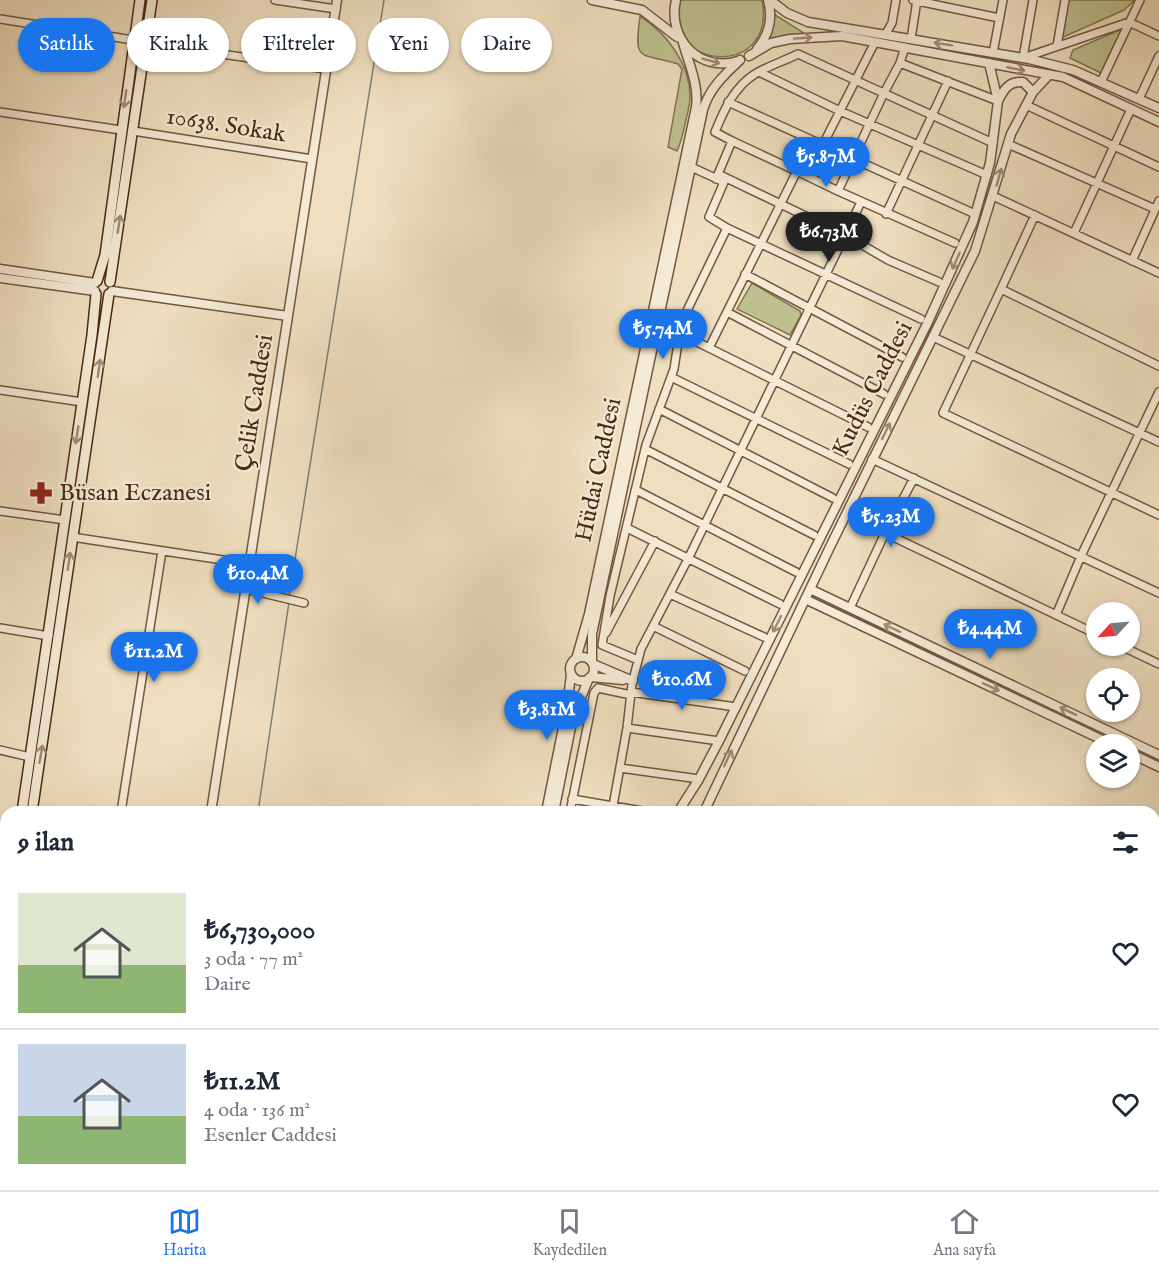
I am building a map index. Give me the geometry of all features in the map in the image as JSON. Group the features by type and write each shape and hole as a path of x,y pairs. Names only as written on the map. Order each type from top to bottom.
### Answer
{"main road":[{"path":"137,18 140,0"},
{"path":"149,18 152,0"},
{"path":"23,806 82,402 96,287 105,255 128,72"},
{"path":"33,806 141,72"},
{"path":"96,287 105,278 110,289"},
{"path":"96,287 104,297 110,289"}],"street":[{"path":"275,0 337,4"},
{"path":"592,0 642,10 681,41 691,52 708,62 721,64 740,60 771,44 790,39 842,36 1063,77 1159,122"},
{"name":"Hüdai Caddesi","path":"576,659 589,614 698,99 695,80 674,17 676,0"},
{"path":"769,0 787,13 808,22 1023,58 1072,70 1159,108"},
{"path":"749,56 761,45 768,30 771,14 769,0"},
{"path":"885,35 892,24 896,0"},
{"path":"911,39 916,0 999,18"},
{"path":"993,53 1003,0"},
{"path":"1023,58 1033,0"},
{"path":"1057,46 1065,0"},
{"path":"1101,82 1140,0"},
{"path":"0,19 127,39"},
{"path":"1023,58 1129,22 1159,36"},
{"path":"807,176 874,42"},
{"path":"838,191 900,63 905,47"},
{"path":"955,243 886,214 715,132 728,102 737,90 759,72 798,54 993,143"},
{"path":"1139,99 1159,56"},
{"name":"Hüdai Caddesi","path":"592,663 592,634 703,110 709,94 740,60"},
{"path":"900,63 999,101 1004,88 1017,81 1023,81 1033,92"},
{"name":"Kudüs Caddesi","path":"682,806 719,741 927,324 975,214 987,175 999,101 989,63"},
{"name":"Çelik Caddesi","path":"212,806 326,72"},
{"path":"759,72 840,111 987,175"},
{"name":"Kudüs Caddesi","path":"707,806 872,459 975,251 1011,134 1033,92 1049,75"},
{"path":"886,214 948,81"},
{"path":"728,102 975,214"},
{"path":"1026,105 1159,167"},
{"path":"1074,234 1131,109"},
{"path":"0,112 120,130"},
{"name":"10638. Sokak","path":"133,131 312,159"},
{"path":"717,176 732,141"},
{"path":"1008,144 1155,209"},
{"path":"691,167 780,204 888,260 939,282"},
{"path":"709,348 797,171"},
{"path":"717,176 724,182 709,217 826,275 921,318"},
{"path":"993,196 1159,273"},
{"path":"1132,261 1159,201"},
{"path":"572,799 613,806 633,681 641,649 705,525 861,202"},
{"path":"1035,215 943,413 1159,515"},
{"path":"638,660 602,645 610,597 645,449 671,377 681,323 728,228"},
{"path":"0,269 96,287"},
{"path":"745,274 902,357"},
{"path":"0,278 96,287"},
{"path":"110,289 288,316"},
{"path":"1001,290 1159,366"},
{"path":"727,312 884,394"},
{"path":"679,333 868,427"},
{"path":"933,337 1159,442"},
{"path":"671,377 849,464"},
{"path":"0,390 82,402"},
{"path":"1056,615 1081,556 1159,392"},
{"path":"659,409 833,498"},
{"path":"645,449 814,535"},
{"path":"872,459 1159,593"},
{"path":"850,608 914,478"},
{"path":"636,490 796,572"},
{"path":"0,511 64,520"},
{"path":"627,528 780,604"},
{"path":"885,533 1086,629"},
{"path":"72,537 249,564"},
{"path":"602,641 655,541"},
{"path":"122,806 162,551"},
{"path":"246,589 304,603"},
{"path":"810,589 1159,754"},
{"path":"670,594 764,637"},
{"path":"805,599 1089,734"},
{"path":"653,627 745,671"},
{"path":"0,628 49,636"},
{"path":"1140,655 1159,664"},
{"path":"547,806 567,708 570,666 576,659 586,657 592,663 633,681"},
{"path":"555,806 573,717 594,670 592,663"},
{"path":"571,674 580,681 590,678 633,681"},
{"path":"571,806 594,693 598,688 736,706"},
{"path":"627,728 719,741"},
{"path":"0,750 30,757"},
{"path":"1140,758 1159,767"},
{"path":"620,768 699,779"}],"green space":[{"path":"680,0 762,0 762,26 753,44 738,54 719,57 701,52 686,41 678,24"},
{"path":"1067,0 1135,0 1124,10 1059,39"},
{"path":"772,13 804,33 764,44"},
{"path":"640,16 667,40 686,72 690,103 677,151 668,147 682,69 678,64 642,53 638,42"},
{"path":"1122,29 1101,73 1070,58 1073,50"},
{"path":"752,283 800,311 801,315 790,335 737,309"}],"waterway":[{"path":"289,597 384,0"},
{"path":"259,806 289,602"}],"place":[{"name":"Büsan Eczanesi","path":"41,493"}]}
